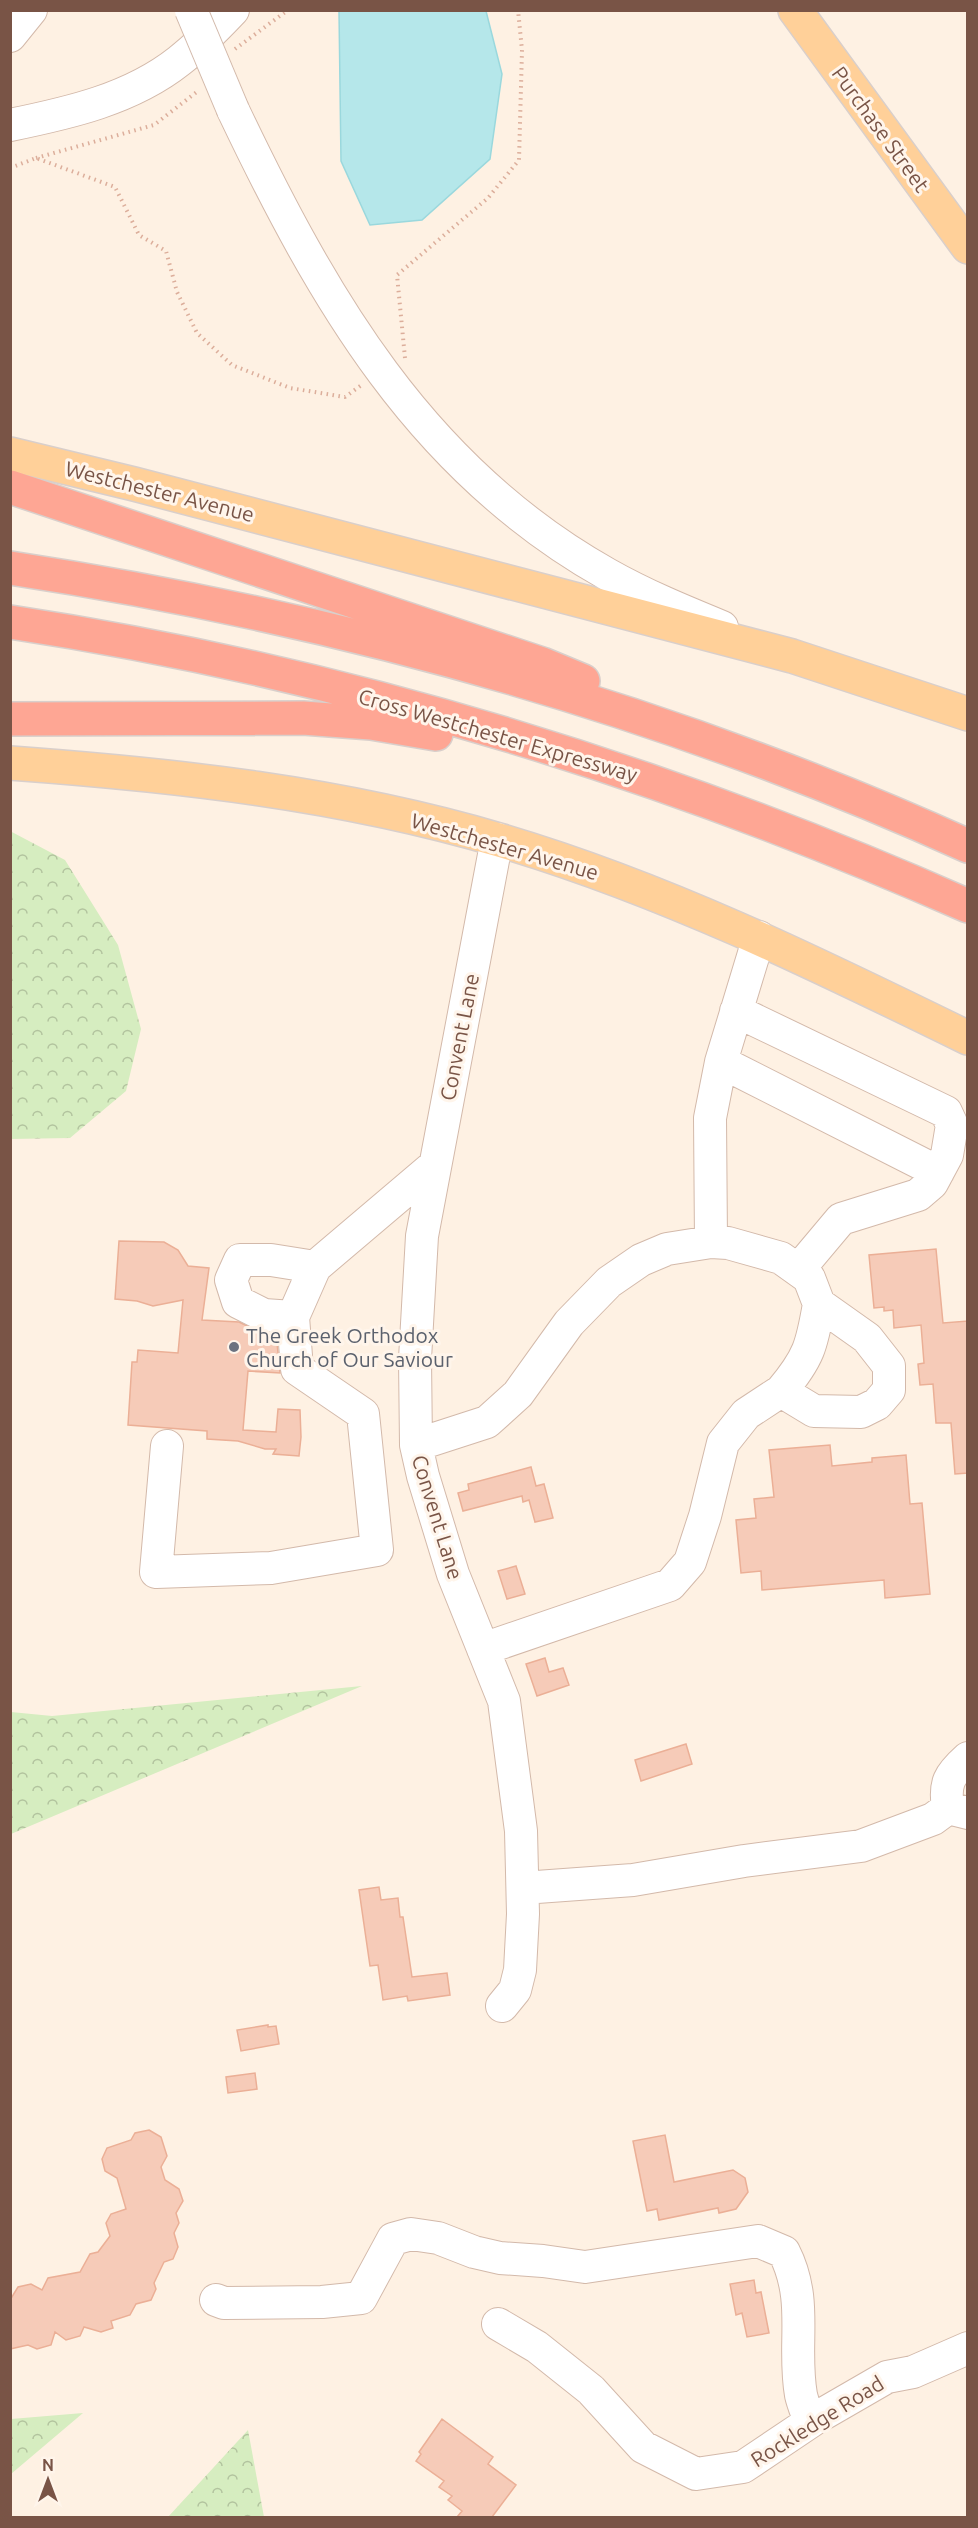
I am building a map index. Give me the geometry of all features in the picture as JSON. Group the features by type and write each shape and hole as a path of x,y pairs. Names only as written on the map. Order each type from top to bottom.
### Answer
{"highway":[{"path":"10,487 542,664 616,696 720,747"},
{"path":"10,568 191,600 393,646 580,700 720,747 859,800 968,846"},
{"name":"Cross Westchester Expressway","path":"10,622 198,656 326,685 471,723 633,774 773,824 968,906"},
{"path":"10,719 270,717 336,719 406,728 633,774"}],"main road":[{"name":"Purchase Street","path":"795,10 968,247"},
{"name":"Westchester Avenue","path":"10,454 146,487 792,656 968,714"},
{"name":"Westchester Avenue","path":"10,763 182,778 258,788 331,800 497,839 656,893 759,937 968,1038"}],"street":[{"path":"10,36 31,10"},
{"path":"191,10 233,110 266,178 321,280 381,372 414,414 493,495 564,548 642,593 792,656"},
{"path":"10,125 85,108 150,81 178,62 233,10"},
{"name":"Convent Lane","path":"497,839 434,1166 421,1248 415,1359 416,1445 423,1476 453,1574 504,1701 521,1831 523,1888 520,1970 515,1990 502,2006"},
{"path":"711,1242 710,1118 721,1062 759,937"},
{"path":"736,1011 946,1112 952,1125 947,1155 932,1183 918,1195 841,1219 799,1269"},
{"path":"721,1062 938,1172"},
{"path":"167,1446 156,1572 271,1568 377,1550 363,1413 297,1370 293,1317 315,1268 434,1166"},
{"path":"416,1445 488,1422 518,1394 569,1323 609,1282 641,1260 667,1249 711,1242 728,1243 759,1250 780,1258 809,1278 819,1304 812,1344 798,1370 781,1391 746,1414 723,1443 705,1516 690,1562 670,1585 483,1648"},
{"path":"293,1317 264,1315 238,1302 231,1280 240,1260 271,1260 315,1268"},
{"path":"781,1391 814,1412 861,1413 877,1404 888,1390 889,1366 867,1338 819,1304"},
{"path":"523,1888 633,1880 861,1846 958,1810 945,1792 951,1773 968,1758"},
{"path":"216,2300 224,2303 322,2302 361,2298 393,2240 411,2234 438,2238 474,2252 500,2258 585,2267 758,2241 784,2252 791,2265 798,2294 801,2394 810,2422"},
{"name":"Rockledge Road","path":"498,2324 537,2347 591,2390 643,2446 696,2474 743,2467 810,2422 887,2377 913,2372 968,2348"}],"path":[{"path":"10,168 36,158 115,187 139,235 166,251 177,292 197,333 232,365 290,388 345,397 381,372 405,362 397,275 488,198 519,160 522,50 518,10"}],"green space":[{"path":"10,831 65,860 118,945 141,1029 126,1091 70,1138 11,1139"},
{"path":"362,1686 11,1834 11,1712 52,1716"},
{"path":"83,2413 11,2474 11,2419"},
{"path":"248,2430 264,2517 168,2517"}],"water":[{"path":"339,11 486,11 502,74 490,159 422,220 370,225 341,161"}],"building":[{"name":"The Greek Orthodox Church of Our Saviour","path":"119,1241 164,1242 178,1250 188,1266 209,1268 202,1320 239,1322 261,1333 261,1341 277,1343 280,1373 248,1371 243,1430 276,1432 278,1409 300,1410 299,1456 273,1454 276,1449 265,1449 238,1441 207,1439 207,1431 128,1425 132,1362 137,1362 138,1350 178,1353 183,1300 153,1306 137,1301 115,1299"},
{"path":"936,1249 943,1323 968,1321 968,1473 955,1474 951,1423 936,1423 933,1384 920,1385 918,1364 924,1363 921,1325 894,1328 893,1310 884,1311 884,1307 874,1308 869,1255"},
{"path":"830,1445 832,1466 872,1462 872,1458 906,1455 910,1504 922,1503 930,1594 885,1598 884,1580 762,1590 761,1571 741,1573 736,1520 756,1518 754,1499 774,1497 769,1450"},
{"path":"531,1467 536,1486 544,1484 553,1518 535,1522 529,1500 523,1502 522,1496 463,1511 458,1493 469,1490 468,1484"},
{"path":"516,1566 525,1594 507,1599 498,1571"},
{"path":"545,1658 549,1672 563,1668 569,1685 537,1696 526,1664"},
{"path":"686,1744 692,1764 641,1781 635,1760"},
{"path":"379,1887 381,1900 398,1898 412,1977 447,1973 450,1995 408,2001 407,1996 383,2000 378,1965 370,1966 359,1890"},
{"path":"268,2025 268,2027 276,2026 279,2044 241,2051 237,2030"},
{"path":"255,2073 257,2089 228,2093 226,2077"},
{"path":"149,2130 161,2137 167,2156 161,2167 165,2180 179,2189 183,2201 176,2213 179,2223 174,2233 178,2247 173,2259 164,2262 154,2283 156,2289 151,2300 136,2304 130,2315 111,2321 113,2328 101,2332 84,2327 80,2336 66,2340 55,2332 51,2345 37,2349 28,2345 10,2349 10,2300 18,2287 31,2284 42,2290 48,2278 80,2272 90,2254 98,2252 110,2236 106,2223 111,2214 126,2209 117,2178 105,2171 102,2159 107,2148 131,2140 135,2133"},
{"path":"665,2135 674,2182 733,2170 745,2178 748,2192 736,2209 719,2213 718,2208 659,2220 657,2209 647,2211 633,2141"},
{"path":"754,2280 756,2293 761,2292 769,2333 747,2337 742,2313 736,2315 730,2284"},
{"path":"442,2419 493,2457 488,2464 516,2485 492,2517 457,2517 462,2511 448,2500 452,2496 439,2487 444,2481 416,2461 421,2454 419,2452"}],"place":[{"name":"The Greek Orthodox Church of Our Saviour","path":"234,1347"}]}
